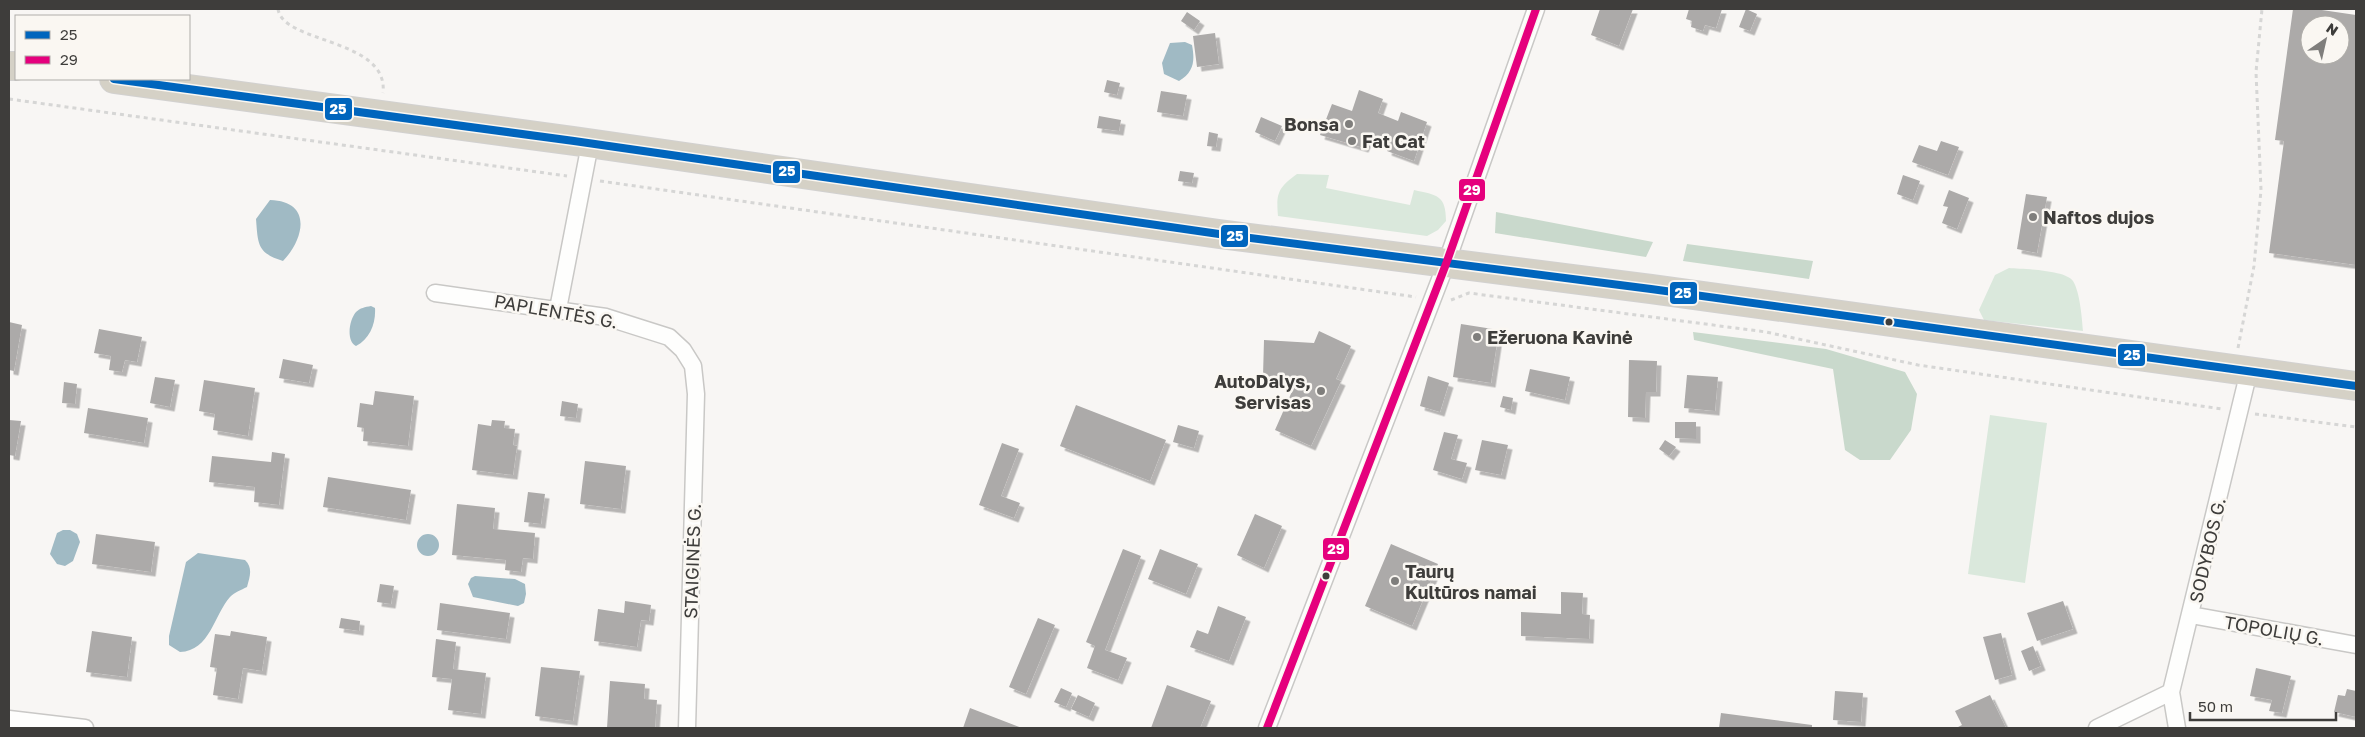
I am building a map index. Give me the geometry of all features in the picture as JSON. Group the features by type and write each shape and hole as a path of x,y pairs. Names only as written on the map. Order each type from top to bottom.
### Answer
{"highway":[{"path":"122,80 380,114 1200,231 1651,289 2356,386"}],"street":[{"path":"1267,728 1446,264 1536,9"},
{"path":"558,310 590,144"},
{"name":"PAPLENTĖS G.","path":"435,293 606,317 669,337 683,350 693,366 696,394"},
{"name":"SODYBOS G.","path":"2177,728 2170,692 2191,615 2240,412 2242,370"},
{"name":"STAIGINĖS G.","path":"687,728 696,394"},
{"name":"TOPOLIŲ G.","path":"2191,615 2356,645"},
{"path":"2097,728 2170,692"},
{"path":"9,718 85,728"}],"path":[{"path":"278,9 278,12 287,22 298,29 352,51 371,63 380,74 384,84 380,114"},
{"path":"2242,370 2261,190 2256,72 2262,9"},
{"path":"9,99 1406,295 1446,305 1454,298 1469,293 1766,332 1918,365 2356,427"}],"green space":[{"path":"1297,174 1329,175 1326,188 1410,205 1414,190 1429,193 1442,201 1446,212 1446,221 1438,230 1427,236 1278,216 1277,202 1282,187"},
{"path":"1496,212 1653,242 1646,257 1495,233"},
{"path":"1687,244 1813,261 1809,279 1683,261"},
{"path":"2009,268 2053,272 2069,277 2073,281 2077,292 2083,331 1984,320 1979,310 1995,275"},
{"path":"1693,332 1826,349 1905,372 1917,394 1911,430 1890,460 1860,460 1845,450 1833,369 1694,340"},
{"path":"1990,415 2047,423 2025,583 1968,574"}],"water":[{"path":"1185,42 1192,45 1193,61 1188,74 1179,81 1164,74 1162,63 1170,43"},
{"path":"270,200 284,202 293,207 298,214 300,222 300,232 296,242 283,261 268,255 264,251 260,246 257,235 256,219"},
{"path":"371,306 375,308 373,325 365,339 356,346 351,340 350,335 352,320 358,311"},
{"path":"63,530 70,530 77,534 80,542 73,561 65,566 57,564 50,554 57,533"},
{"path":"428,534 436,537 439,545 436,553 428,556 420,553 417,545 420,537"},
{"path":"198,553 245,560 250,569 250,576 247,587 236,592 224,604 205,639 198,646 180,652 169,645 169,636 186,562"},
{"path":"475,576 515,579 525,584 526,594 524,603 518,606 473,597 468,584 471,578"}],"building":[{"path":"1600,9 1633,9 1619,46 1591,35"},
{"path":"1689,9 1722,9 1716,28 1705,25 1703,31 1691,27 1692,21 1686,19"},
{"path":"1746,9 1757,14 1750,31 1739,27"},
{"path":"2293,9 2315,9 2356,15 2356,265 2269,253 2284,141 2275,140"},
{"path":"1187,12 1200,21 1194,30 1181,21"},
{"path":"1215,33 1219,64 1197,67 1193,36"},
{"path":"1107,80 1120,83 1117,95 1104,92"},
{"path":"1359,90 1383,99 1378,113 1398,121 1401,112 1427,122 1414,161 1387,151 1390,141 1370,134 1364,148 1320,135 1332,104 1352,111"},
{"path":"1161,91 1187,95 1183,116 1157,112"},
{"path":"1099,116 1121,120 1119,131 1097,128"},
{"path":"1261,117 1282,126 1275,141 1255,132"},
{"path":"1209,132 1218,134 1216,147 1207,146"},
{"path":"1941,141 1959,147 1948,175 1912,162 1919,145 1937,151"},
{"path":"1180,171 1194,173 1192,183 1178,181"},
{"path":"1903,175 1920,181 1913,200 1897,194"},
{"path":"1949,190 1969,198 1957,229 1942,223 1948,207 1943,206"},
{"name":"Naftos dujos","path":"2026,194 2047,197 2037,253 2017,249"},
{"path":"9,322 22,325 14,371 9,370"},
{"path":"1461,324 1499,330 1491,383 1453,377"},
{"path":"99,329 142,337 137,362 125,360 122,372 109,370 111,356 94,353"},
{"path":"1319,331 1351,346 1336,379 1341,381 1311,446 1275,430 1297,380 1263,376 1264,340 1314,343"},
{"path":"283,359 313,365 309,383 279,378"},
{"path":"1629,360 1657,361 1656,392 1646,392 1645,418 1628,417"},
{"path":"1530,369 1570,377 1565,400 1525,391"},
{"path":"1687,375 1718,377 1715,411 1684,408"},
{"path":"1428,376 1449,383 1440,412 1420,406"},
{"path":"155,377 175,380 170,407 150,403"},
{"path":"204,380 255,388 248,436 213,430 215,414 199,411"},
{"path":"64,382 77,384 75,404 62,403"},
{"path":"375,391 414,396 408,446 363,441 364,428 357,427 360,403 373,405"},
{"path":"1503,396 1513,398 1511,410 1500,407"},
{"path":"562,401 578,404 576,418 560,416"},
{"path":"1076,405 1166,440 1150,481 1060,446"},
{"path":"88,408 148,418 144,443 84,433"},
{"path":"9,420 21,421 15,456 9,455"},
{"path":"492,420 505,421 504,428 515,429 513,445 517,446 513,475 472,470 478,424 491,426"},
{"path":"1675,422 1696,422 1696,439 1675,438"},
{"path":"1178,425 1199,431 1194,448 1173,442"},
{"path":"1444,432 1458,435 1451,459 1467,463 1462,479 1433,470"},
{"path":"1482,440 1508,445 1501,475 1475,470"},
{"path":"1665,440 1676,447 1669,456 1659,449"},
{"path":"1002,443 1019,449 1001,496 1020,503 1014,518 979,505"},
{"path":"272,452 285,454 279,505 254,502 255,487 209,482 212,456 271,462"},
{"path":"585,461 626,466 621,509 580,504"},
{"path":"328,477 411,490 406,520 323,507"},
{"path":"528,492 545,494 541,524 524,522"},
{"path":"457,504 495,508 493,529 535,533 533,559 523,558 521,572 505,570 506,560 452,555"},
{"path":"1255,514 1282,526 1264,568 1237,555"},
{"path":"96,534 155,542 151,572 92,564"},
{"path":"1391,544 1438,564 1412,626 1365,606"},
{"path":"1123,549 1141,556 1105,650 1127,658 1118,680 1087,668 1095,646 1086,642"},
{"path":"1160,549 1198,564 1186,594 1148,579"},
{"path":"380,584 394,586 391,604 377,602"},
{"path":"1561,592 1583,593 1582,614 1590,615 1589,639 1521,636 1521,612 1561,614"},
{"path":"625,601 651,605 649,621 641,620 637,647 594,641 598,609 624,613"},
{"path":"2063,601 2073,629 2037,641 2027,613"},
{"path":"440,603 510,613 506,639 437,630"},
{"path":"1218,606 1246,617 1229,661 1190,647 1197,630 1208,634"},
{"path":"341,618 360,621 359,631 339,628"},
{"path":"1038,618 1055,625 1026,694 1009,687"},
{"path":"92,631 132,637 127,677 86,672"},
{"path":"231,631 267,637 262,671 243,668 238,699 213,695 217,668 210,667 215,634 230,636"},
{"path":"2001,633 2012,675 1995,680 1983,637"},
{"path":"436,639 456,642 453,669 486,673 481,714 448,710 452,679 432,677"},
{"path":"2033,646 2041,666 2029,671 2021,651"},
{"path":"541,667 580,671 573,721 535,716"},
{"path":"2256,668 2291,676 2282,713 2269,711 2272,700 2250,696"},
{"path":"610,681 645,684 644,699 657,700 655,728 607,728"},
{"path":"1167,685 1211,701 1200,728 1151,728"},
{"path":"1061,688 1072,693 1066,707 1054,702"},
{"path":"2347,689 2356,691 2356,717 2334,712 2338,695 2345,696"},
{"path":"1835,691 1863,693 1861,722 1833,720"},
{"path":"1078,695 1095,703 1089,717 1071,709"},
{"path":"1990,695 2006,728 1956,728 1962,725 1955,711"},
{"path":"970,708 1022,728 963,728"},
{"path":"1721,713 1812,725 1812,728 1719,728"}],"transit line":[{"name":"29","path":"1267,728 1446,264 1536,9"},
{"name":"25","path":"121,80 574,141 1219,234 1651,289 2356,386"}],"place":[{"name":"Bonsa","path":"1349,124"},
{"name":"Fat Cat","path":"1352,141"},
{"name":"Naftos dujos","path":"2033,217"},
{"name":"Ežeruona Kavinė","path":"1477,337"},
{"name":"AutoDalys, Servisas","path":"1321,391"},
{"name":"Taurų Kultūros namai","path":"1395,581"}]}
